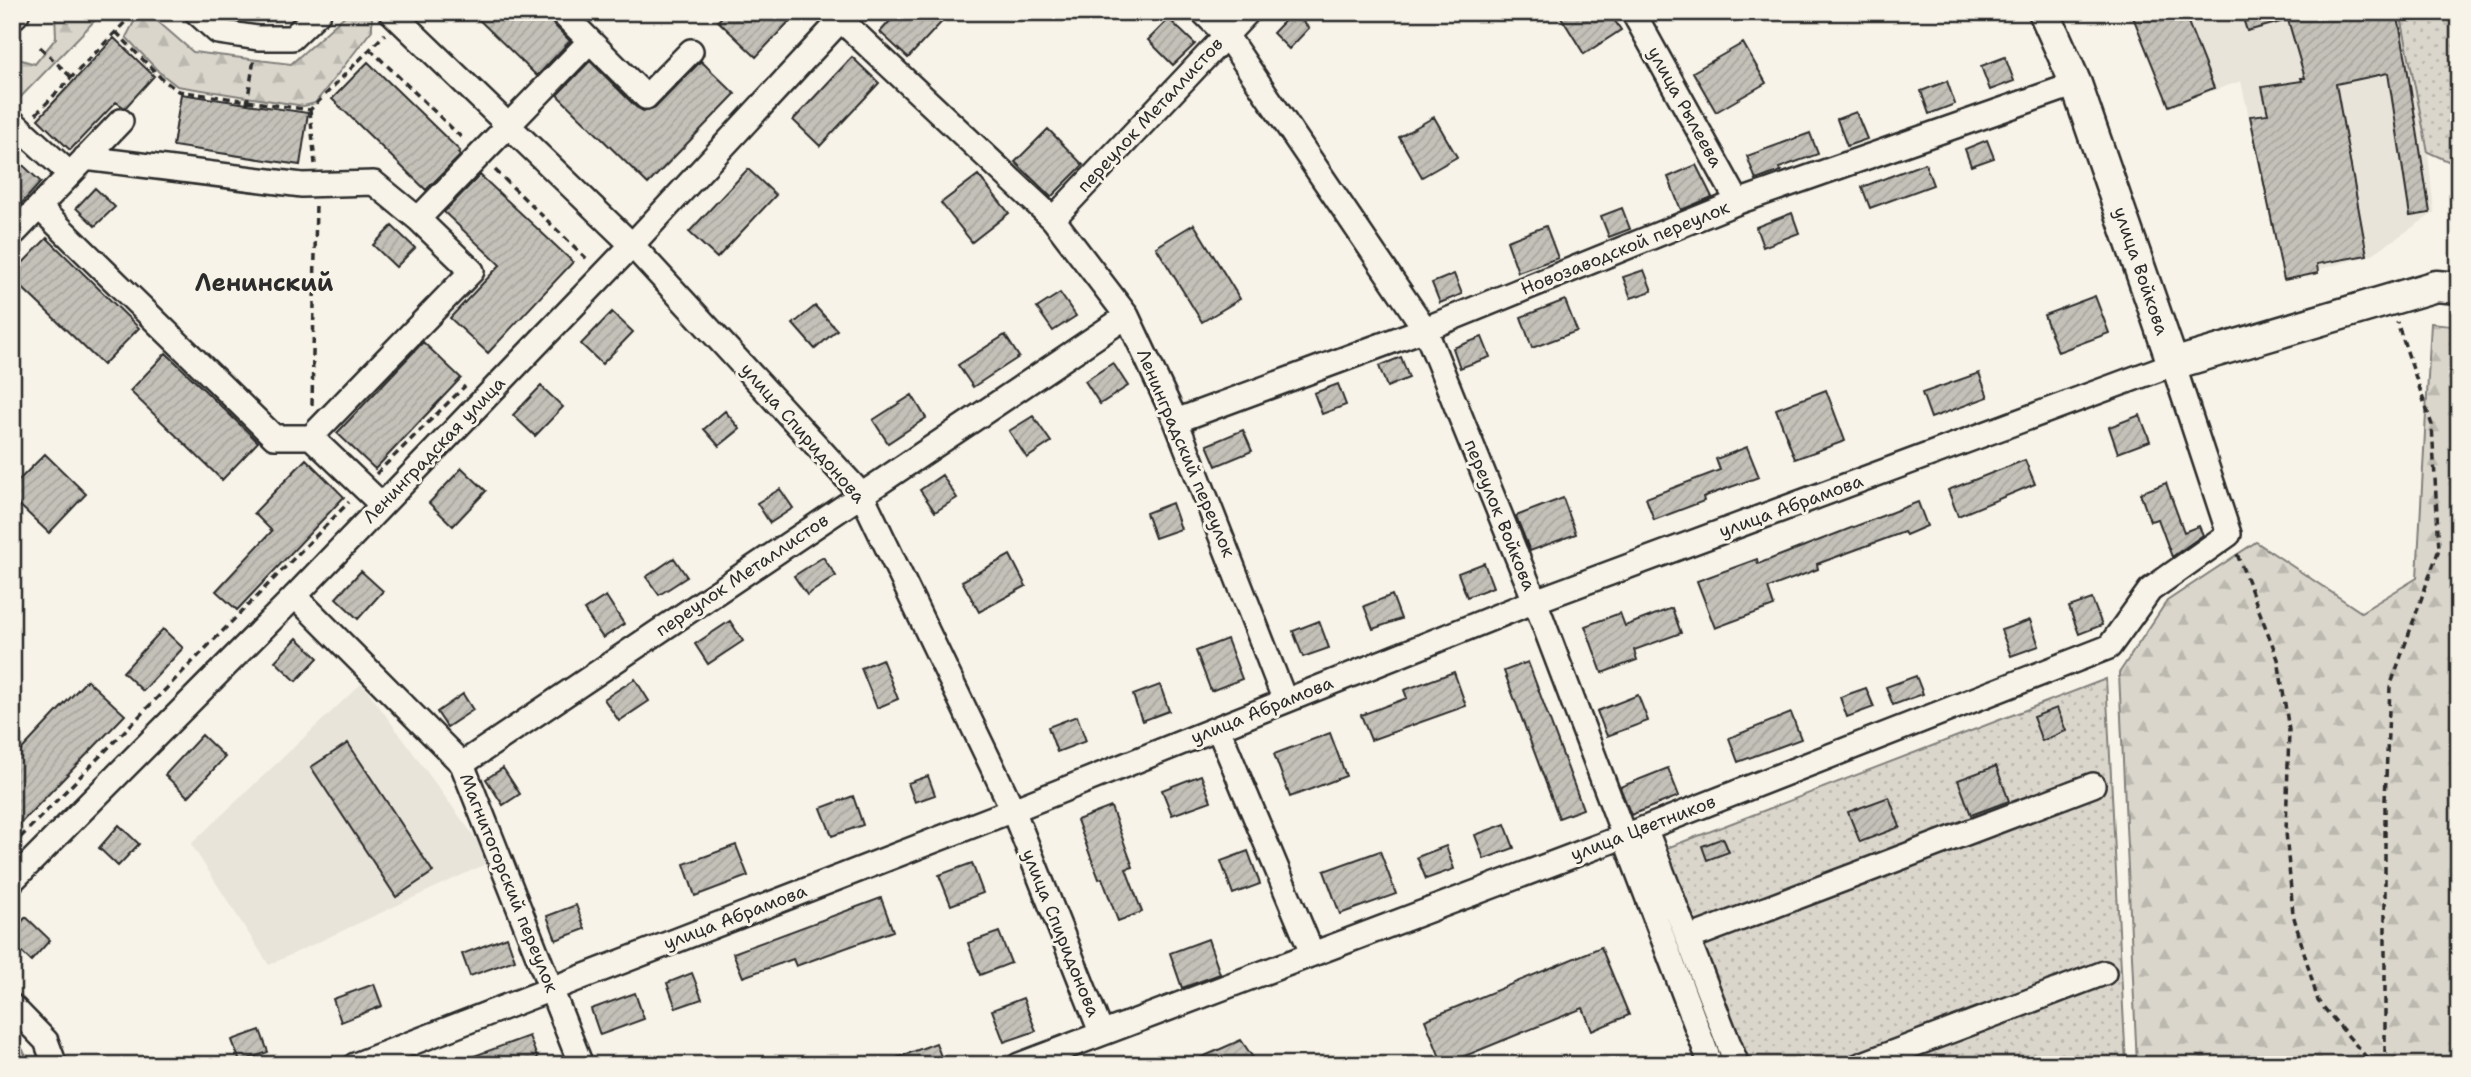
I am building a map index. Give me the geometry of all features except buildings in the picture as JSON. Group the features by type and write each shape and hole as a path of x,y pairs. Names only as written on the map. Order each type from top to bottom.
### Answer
{"main road":[{"name":"улица Войкова","path":"2043,12 2076,84 2173,364"},
{"path":"2173,364 2436,286 2459,288"}],"street":[{"path":"197,12 218,32 258,38 292,38 318,12"},
{"path":"561,12 646,97 691,51"},
{"name":"переулок Войкова","path":"1203,12 1226,35 1425,329 1535,601 1635,832 1711,1065"},
{"name":"переулок Металлистов","path":"1052,219 1248,12"},
{"name":"улица Рылеева","path":"1633,12 1738,202"},
{"name":"улица Спиридонова","path":"395,16 632,245 862,495 1013,810 1101,1032"},
{"name":"Ленинградский переулок","path":"845,16 1052,219 1127,316 1176,421 1285,701"},
{"name":"Ленинградская улица","path":"12,881 295,596 632,245 845,16"},
{"path":"418,219 590,41"},
{"name":"Новозаводской переулок","path":"1176,421 1425,329 1738,202 2076,84"},
{"path":"15,232 121,121"},
{"path":"17,125 78,166 302,185 374,183 418,219 472,271 311,436 274,437 39,206"},
{"name":"переулок Металлистов","path":"462,764 1127,316"},
{"name":"улица Войкова","path":"2173,364 2230,534"},
{"name":"улица Абрамова","path":"355,1065 1013,810 1535,601 2173,364"},
{"path":"311,436 381,504"},
{"name":"улица Цветников","path":"1019,1065 1635,832 2109,647 2150,590 2230,534"},
{"name":"Магнитогорский переулок","path":"295,596 462,764 581,1065"},
{"path":"1218,728 1312,953"},
{"path":"1689,938 2094,785"},
{"path":"1635,832 1689,938 1737,1065"},
{"path":"1860,1065 2104,972"},
{"path":"12,1006 46,1041 55,1065"}],"path":[{"path":"17,125 71,78 135,12"},
{"path":"311,436 316,184 310,110 395,16"},
{"path":"116,32 162,79 178,91 310,110"},
{"path":"247,103 258,38"},
{"path":"40,47 71,78"},
{"path":"2385,1065 2385,800 2390,687 2439,549 2432,425 2390,299"},
{"path":"12,846 471,379"},
{"path":"2230,534 2278,659 2288,730 2286,832 2293,914 2318,1001 2373,1065"}],"shaded area":[{"path":"2131,12 2400,12 2428,152 2434,213 2371,255 2284,279 2241,81 2169,106"},
{"path":"362,683 492,861 269,965 191,844"}],"green space":[{"path":"55,12 103,12 12,106 12,57 35,64 56,38"},
{"path":"147,12 193,52 291,64 349,12 372,17 372,30 315,103 304,106 177,86 159,72 126,37 134,22"},
{"path":"2400,12 2459,12 2459,166 2428,152"},
{"path":"2431,323 2459,326 2459,1065 2137,1065 2119,673 2167,601 2256,542 2361,612 2417,578"},
{"path":"2106,679 2126,1065 1725,1065 1646,856"},
{"path":"12,1038 23,1050 30,1065 12,1065"}],"district":[{"name":"Ленинский","path":"264,283"}]}
